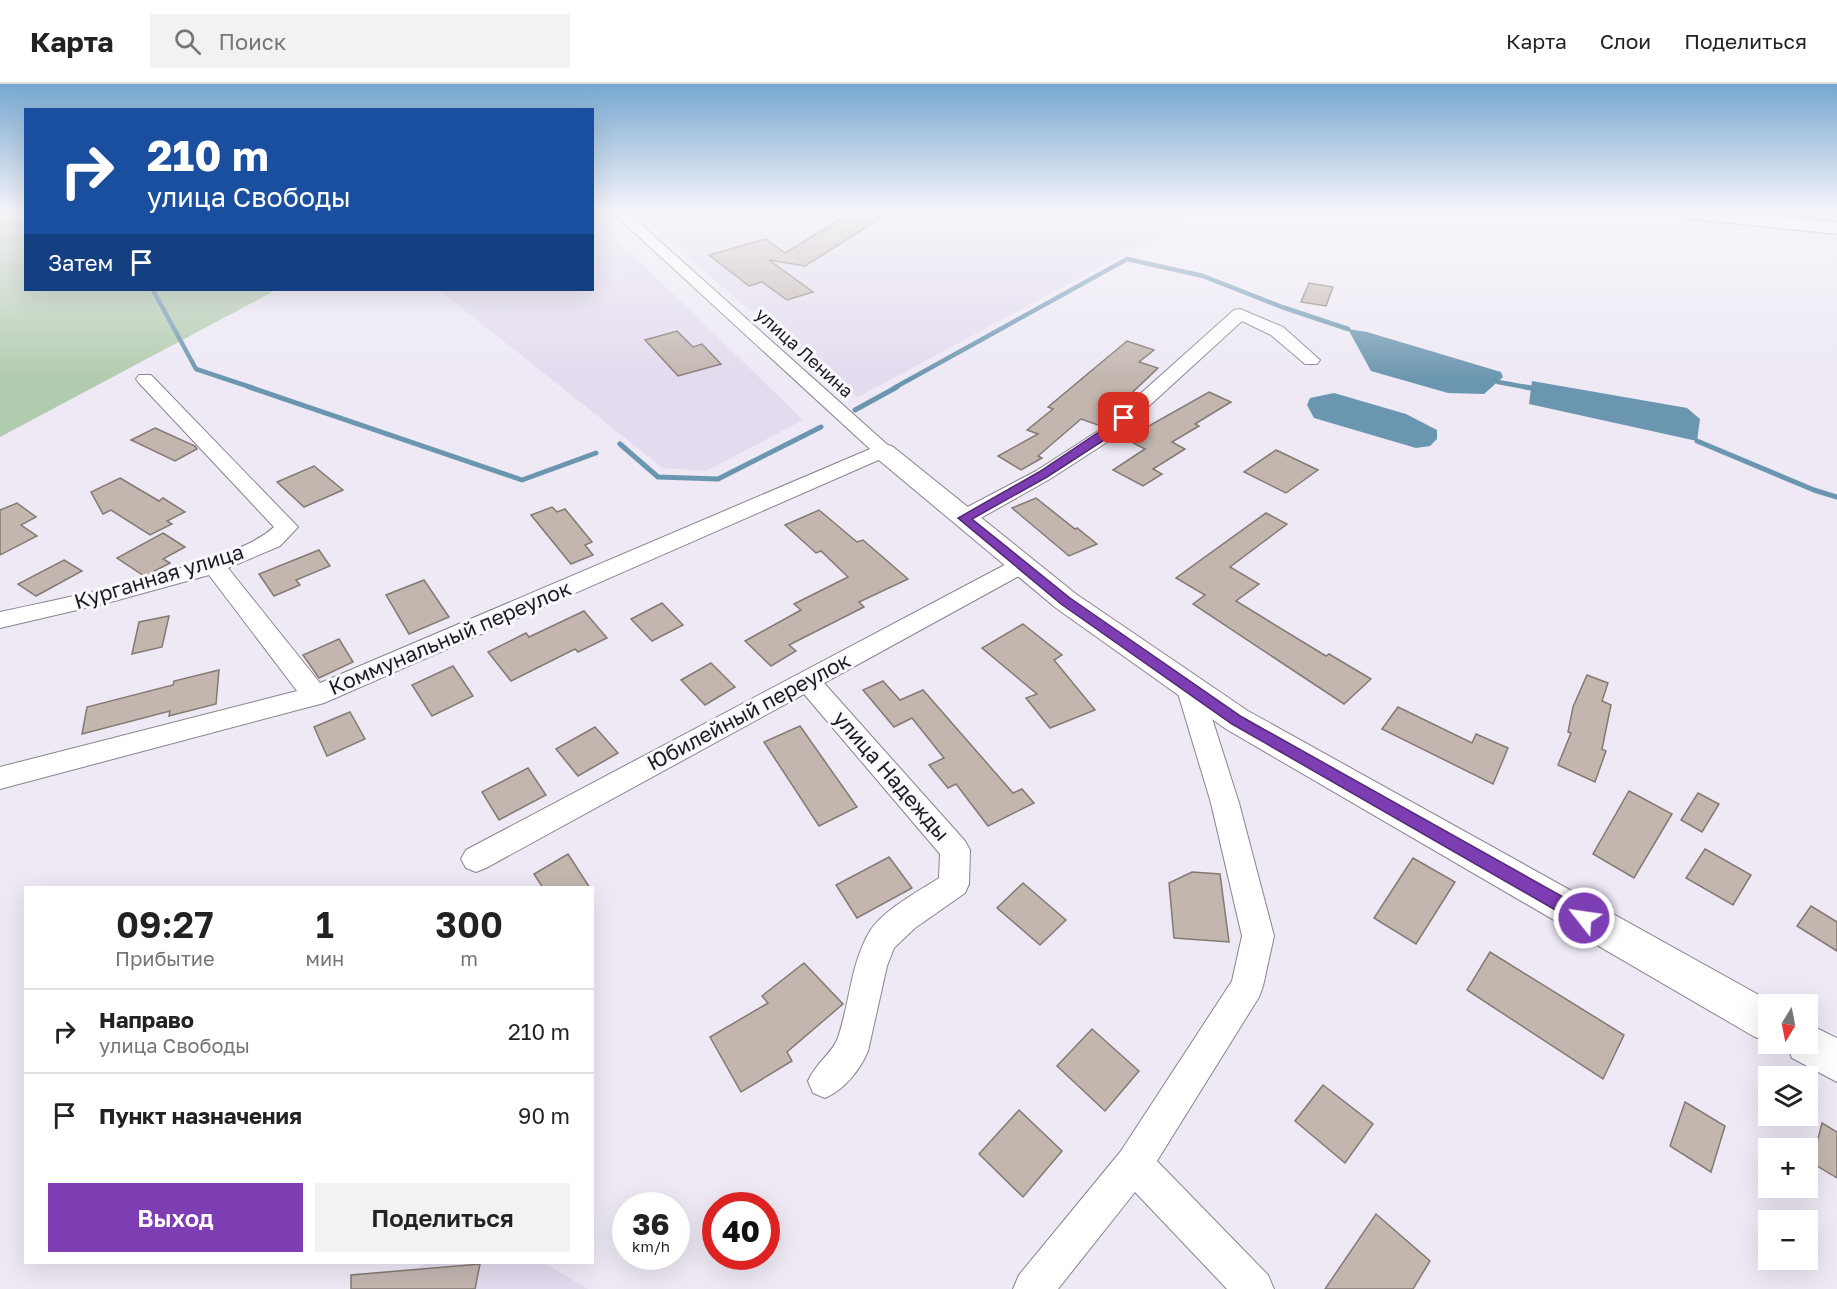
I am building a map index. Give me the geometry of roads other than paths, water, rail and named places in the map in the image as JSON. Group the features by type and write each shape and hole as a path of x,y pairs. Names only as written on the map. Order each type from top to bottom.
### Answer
{"street":[{"name":"улица Ленина","path":"681,268 883,451"},
{"path":"964,518 1043,475 1108,433 1240,314 1277,331 1311,360"},
{"name":"Курганная улица","path":"0,620 131,589 214,565 274,541 284,534 287,527 145,379"},
{"path":"883,451 1066,601 1190,690 1247,726 1758,1016"},
{"name":"Коммунальный переулок","path":"0,778 315,696 883,451"},
{"path":"214,565 315,696"},
{"name":"Юбилейный переулок","path":"476,859 1022,565"},
{"name":"улица Надежды","path":"807,681 955,850 954,884 904,918 882,939 870,966 851,1051 825,1081"},
{"path":"1033,1289 1134,1164 1247,986 1258,936 1225,803 1190,690"},
{"path":"1818,1050 1837,1061"},
{"path":"1134,1164 1254,1289"}],"water":[{"path":"1348,329 1367,332 1501,372 1503,377 1484,394 1448,393 1371,371"},
{"path":"1532,381 1687,408 1700,419 1697,441 1529,404"},
{"path":"1334,393 1406,414 1437,430 1437,439 1430,446 1416,448 1314,418 1307,405 1310,398"}],"waterway":[{"path":"894,388 1110,268"},
{"path":"1168,268 1203,276 1282,307 1348,329"},
{"path":"154,291 196,369 253,388"},
{"path":"1498,382 1531,388 1525,387"},
{"path":"249,387 522,480 596,453"},
{"path":"855,410 897,387"},
{"path":"620,444 658,477 718,479 821,427"},
{"path":"1697,441 1814,490 1837,497"}]}
